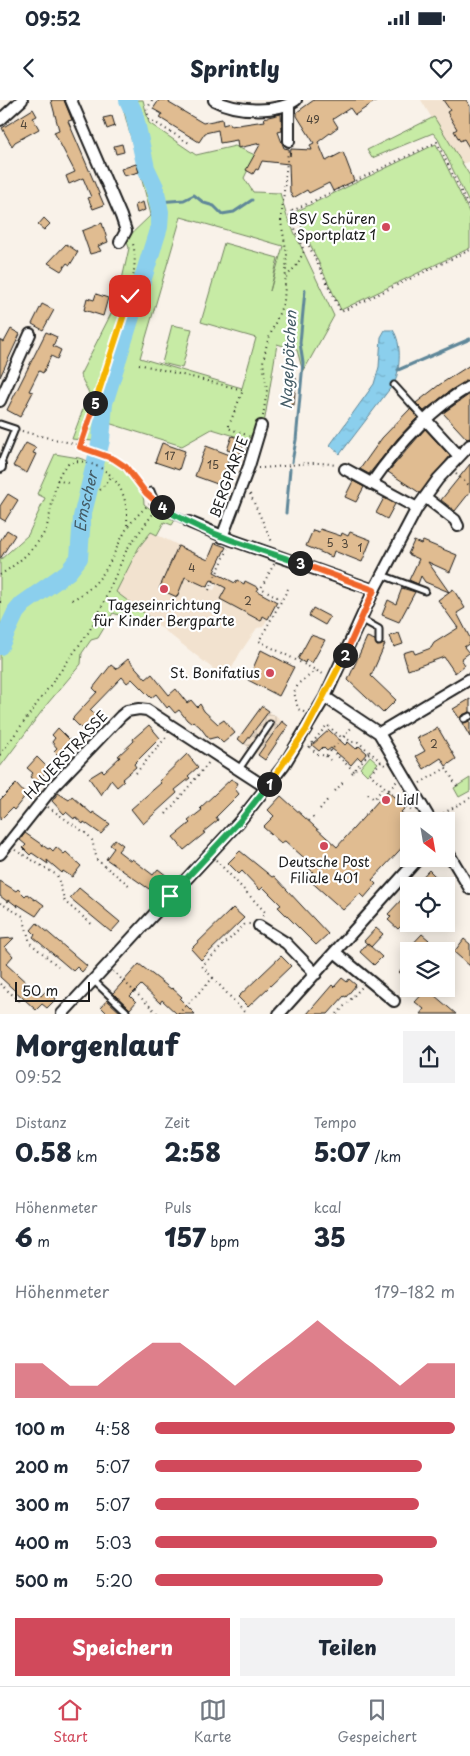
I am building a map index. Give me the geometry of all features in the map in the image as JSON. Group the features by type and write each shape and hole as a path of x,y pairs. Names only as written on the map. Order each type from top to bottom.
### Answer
{"street":[{"path":"0,120 22,100"},
{"path":"71,100 126,231 120,242"},
{"path":"214,100 225,106 253,110 293,102 289,141"},
{"path":"0,401 30,334"},
{"path":"371,484 395,450 425,419 470,386"},
{"path":"425,419 458,455"},
{"name":"BERGPARTE","path":"227,538 241,485 261,426"},
{"path":"62,1013 239,822 267,788 293,751 325,697 374,590 417,508 458,455 470,445"},
{"path":"345,469 417,508"},
{"path":"425,497 455,520 458,526"},
{"name":"BERGPARTE","path":"189,522 227,538 374,590"},
{"path":"379,733 470,679"},
{"path":"325,697 379,733 426,812"},
{"name":"HAUERSTRASSE","path":"0,854 41,802 90,746 127,711 147,710 216,753 267,788"},
{"path":"455,863 470,889"},
{"path":"279,1014 336,953 410,868"},
{"path":"259,926 286,943 316,974"},
{"path":"336,953 394,1002"}],"lane":[{"path":"394,385 425,419"},
{"path":"0,424 14,429 0,466"},
{"path":"151,491 153,499 160,505 189,522"},
{"path":"382,575 425,591"},
{"path":"361,619 380,629 379,642"},
{"path":"464,720 470,716"},
{"path":"239,768 270,724"},
{"path":"92,979 126,1011"}],"path":[{"path":"152,100 147,110 149,119 191,144"},
{"path":"261,426 267,390 263,362 267,343 284,301 287,254 281,222 289,141"},
{"path":"286,277 297,265 304,250 288,213 437,142 470,210"},
{"path":"292,211 341,312 470,250"},
{"path":"82,447 134,278 135,249 126,231"},
{"path":"138,364 243,390 228,428 258,439"},
{"path":"14,429 101,454 126,467 153,499"},
{"path":"0,575 30,552 44,532 57,480 69,462 78,460 98,466 112,476 124,494 128,512 127,528"},
{"path":"249,466 271,468 316,462 345,469"},
{"path":"448,467 470,486"},
{"path":"100,490 112,476"},
{"path":"57,480 71,484"},
{"path":"241,485 246,488 253,500 273,542 272,553"},
{"path":"0,755 88,633 98,616 127,549 160,505"},
{"path":"72,600 94,585 110,565 127,528 147,506"},
{"path":"209,590 227,538"},
{"path":"269,572 261,588 281,599"},
{"path":"288,589 259,641 334,679"},
{"path":"308,715 298,709 294,692 299,683 316,671"},
{"path":"330,760 326,756 318,754 309,746 327,726 351,742 358,742 389,769 400,768"},
{"path":"326,756 353,726"},
{"path":"136,774 173,727"},
{"path":"331,750 353,772 370,752"},
{"path":"166,814 199,777 216,753"},
{"path":"381,762 370,774 413,812"},
{"path":"412,788 446,768 457,786"},
{"path":"388,790 399,779"},
{"path":"336,791 345,780"},
{"path":"368,794 374,799 384,787"},
{"path":"320,809 330,798"},
{"path":"446,812 470,798"},
{"path":"41,802 88,835 92,840 97,860 130,886"},
{"path":"309,821 314,816"},
{"path":"7,844 24,857 57,875 66,902 94,926"},
{"path":"219,863 265,912 259,926 245,924 202,966 246,1014"},
{"path":"0,903 23,916 30,943 58,966"},
{"path":"111,970 158,1014"},
{"path":"178,1014 213,978"},
{"path":"337,1014 368,980"},
{"path":"0,984 21,1002"}],"shaded area":[{"path":"421,100 466,100 470,106 470,161 460,165"},
{"path":"151,532 207,559 215,543 226,547 207,588 214,590 221,576 235,583 237,580 244,584 245,581 257,591 277,602 263,627 257,628 240,653 226,679 116,592 139,547"},
{"path":"262,706 288,726 265,760 238,739"}],"green space":[{"path":"121,100 143,100 149,123 196,155 235,146 255,155 244,178 253,192 280,193 287,217 334,316 303,372 297,350 277,344 263,430 253,432 248,440 212,429 182,446 105,422 103,442 72,439 89,393 80,375 117,302 129,248 126,239 151,215","holes":["181,217 283,246 270,291 278,258 224,243 201,322 256,338 242,388 140,358"]},
{"path":"434,117 470,176 470,205 438,139 433,133 372,158 367,150"},
{"name":"BSV Schüren Sportplatz 1","path":"436,144 470,214 470,248 341,310 295,212"},
{"path":"172,325 192,329 182,368 162,363"},
{"path":"55,454 79,458 97,464 101,456 108,459 135,482 143,496 144,504 175,520 172,525 164,522 157,535 151,532 139,547 116,592 148,616 144,624 113,613 98,638 91,640 82,653 81,664 48,703 0,767 0,560 28,535 45,498 37,494"},
{"path":"370,756 378,763 367,775 360,768"},
{"path":"470,778 470,791 459,797 454,788"}],"water":[{"path":"385,330 393,330 398,342 399,363 395,382 340,454 330,445 374,384 379,367 381,337"}],"building":[{"path":"51,100 64,100 72,120 68,121 104,205 93,209 88,198 91,197 83,178 69,184 66,176 75,172 54,132 59,130"},
{"path":"159,100 170,100 169,103 203,123 222,119 223,125 230,123 231,126 265,121 264,118 281,114 282,131 278,132 284,148 289,149 290,156 291,149 312,150 310,145 314,143 297,116 297,112 314,100 377,100 355,115 350,108 333,119 338,127 318,142 326,161 343,152 354,181 333,191 329,183 309,193 307,190 293,198 290,192 289,164 262,161 258,170 256,169 253,174 246,170 261,143 238,148 237,140 220,143 218,130 205,133 199,142 160,118 162,114 153,109"},
{"path":"443,100 466,100 470,106 470,149 464,139 460,141 454,131 457,129 447,112 450,110"},
{"path":"33,109 37,116 33,118 39,129 15,142 12,146 2,128"},
{"path":"112,116 115,126 107,129 103,118"},
{"path":"122,144 124,152 116,154 114,146"},
{"path":"136,164 139,172 124,176 121,169"},
{"path":"143,202 145,210 137,213 135,205"},
{"path":"44,218 50,224 44,230 38,225"},
{"path":"102,223 108,242 98,246 101,251 90,254 82,231"},
{"path":"66,244 78,252 70,265 67,263 61,271 48,263"},
{"path":"96,294 108,298 103,316 84,310 87,298 94,300"},
{"path":"42,304 54,310 43,330 32,324"},
{"path":"11,329 20,334 0,377 0,340 4,342"},
{"path":"46,332 57,337 53,346 61,350 57,359 51,356 43,373 39,371 29,391 33,392 20,417 7,410"},
{"path":"470,365 470,379 451,390 424,411 416,403 439,385"},
{"path":"287,377 296,378 294,405 285,404"},
{"path":"470,394 470,438 467,439 443,413"},
{"path":"410,409 418,417 369,474 360,469 382,438"},
{"path":"425,429 450,456 420,493 388,472"},
{"path":"232,436 245,440 240,454 227,450"},
{"path":"26,443 36,448 33,453 36,454 27,473 13,466"},
{"path":"162,443 185,451 179,470 155,462"},
{"path":"206,446 230,455 220,485 195,476"},
{"path":"470,464 470,492 455,511 441,500"},
{"path":"353,481 364,487 356,502 345,497"},
{"path":"8,494 18,500 5,521 0,518 0,506"},
{"path":"384,498 395,504 387,519 376,513"},
{"path":"320,529 341,536 342,533 348,536 350,532 371,540 362,562 334,551 332,557 306,546 313,530 319,532"},
{"path":"7,530 15,535 0,559 0,541"},
{"path":"414,541 421,544 423,541 457,555 450,572 428,562 449,592 425,582 421,576 418,584 409,580 419,559 408,554"},
{"path":"215,543 226,547 214,572 235,583 237,580 244,584 245,581 259,588 257,591 277,602 268,619 263,616 261,621 220,599 226,588 211,580 207,587 185,577 177,597 159,589 178,546 208,560"},
{"path":"402,588 415,592 399,622 382,615 388,600 396,604"},
{"path":"453,589 465,608 457,613 470,638 470,643 464,647 469,653 461,659 465,665 455,673 444,657 408,670 403,653 413,650 415,654 431,648 434,643 458,628 438,600"},
{"path":"313,608 330,617 325,625 309,616"},
{"path":"399,633 403,644 394,647 390,636"},
{"path":"311,635 325,640 312,663 306,660 305,663 298,659"},
{"path":"367,637 375,640 377,646 385,644 371,676 396,700 383,713 348,680"},
{"name":"St. Bonifatius","path":"261,650 294,667 279,696 248,680"},
{"path":"128,659 146,679 152,674 169,695 176,689 187,703 191,700 197,707 200,704 204,711 218,724 224,720 235,733 223,743 217,737 209,739 200,727 193,721 191,723 187,720 179,710 175,713 169,706 167,708 156,694 151,698 132,679 127,683 122,677 90,710 96,716 84,731 72,719 97,692 93,688 111,665 116,669"},
{"path":"470,699 470,712 462,715 460,719 453,709"},
{"path":"262,706 269,711 244,744 238,739"},
{"path":"282,721 288,726 265,760 258,755"},
{"path":"470,721 470,737 462,723"},
{"path":"149,725 160,738 134,764 136,767 122,779 124,781 117,787 111,780 101,795 89,778 102,770 104,772 120,757 118,756 134,741 133,739"},
{"path":"58,728 72,742 60,757 54,751 57,748 52,742 55,738 52,735"},
{"path":"438,728 456,759 446,766 441,758 424,769 416,756 425,751 417,738"},
{"path":"329,730 345,745 348,742 356,749 359,746 367,753 361,760 358,757 351,765 331,748 327,751 323,747 319,751 312,745"},
{"path":"187,754 198,767 188,776 190,778 175,790 177,793 143,824 131,809 161,783 159,781"},
{"path":"37,757 49,769 36,782 30,777 33,773 27,768"},
{"path":"231,779 238,783 235,789 239,794 216,817 218,820 184,850 173,837 190,823 188,821 202,810 200,808"},
{"path":"16,784 26,795 14,810 12,808 0,820 0,800"},
{"path":"387,791 406,807 400,812 400,850 372,880 376,884 364,898 360,894 343,910 307,878 313,872 307,867 310,863 285,841 281,843 263,827 274,816 268,810 281,796 337,847"},
{"path":"58,793 69,800 72,796 92,814 93,812 110,824 101,834 75,817 74,819 66,812 64,814 52,801"},
{"path":"25,833 48,849 50,848 53,851 56,847 64,854 66,852 81,866 72,877 63,871 62,873 47,860 48,864 32,853 30,855 23,848 26,845 20,840"},
{"path":"115,839 123,845 118,851 131,861 132,859 153,875 158,869 167,876 156,891 152,886 149,889 106,859 114,848 110,845"},
{"path":"240,851 272,877 274,876 328,934 316,945 278,907 281,905 263,887 260,890 242,871 239,874 228,863"},
{"path":"429,870 436,877 422,877"},
{"path":"0,881 16,891 18,889 25,896 27,894 44,905 36,916 0,896"},
{"path":"79,888 120,922 111,932 70,898"},
{"path":"400,901 400,927 398,929 388,920 391,917 388,914"},
{"path":"233,908 244,918 201,960 191,949"},
{"path":"37,923 87,966 82,972 77,967 73,971 33,937 35,934 31,930"},
{"path":"376,928 383,934 371,947 364,941"},
{"path":"422,934 429,940 427,942 414,942"},
{"path":"14,938 5,947 13,956 6,964 41,996 48,989 56,999 47,1008 42,1004 36,1010 0,977 0,939"},
{"path":"464,939 470,944 470,966 455,953"},
{"path":"367,943 382,957 374,965 360,952"},
{"path":"281,956 291,966 248,1007 238,997"},
{"path":"139,964 172,988 182,997 180,999 195,1014 177,1014 162,1000 160,1003 141,985 130,996 136,1002 130,1009 113,993"},
{"path":"342,978 347,982 349,979 356,985 346,997 344,996 328,1014 307,1014 332,985 334,987"},
{"path":"420,997 436,997 456,1014 420,1014 424,1009 415,1002"},
{"path":"107,1000 122,1014 108,1014 101,1007"}],"waterway":[{"name":"Emscher","path":"0,646 16,612 23,604 68,572 79,558 82,517 101,440 104,403 159,227 160,212 155,187 146,168 134,113 128,100"},
{"name":"Nagelpötchen","path":"158,202 184,200 194,195 204,203 214,206 222,214 234,212 252,200"},
{"name":"Nagelpötchen","path":"292,462 296,440 303,363 300,343 305,290"},
{"path":"398,370 470,339"},
{"name":"Nagelpötchen","path":"286,513 290,469"}],"place":[{"name":"BSV Schüren Sportplatz 1","path":"386,227"},
{"name":"Tageseinrichtung für Kinder Bergparte","path":"164,589"},
{"name":"St. Bonifatius","path":"270,673"},
{"name":"Lidl","path":"386,800"},
{"name":"Deutsche Post Filiale 401","path":"324,846"}],"route":[{"path":"130,296 80,447 114,459 126,467 146,493 176,516 222,537 374,590 325,697 284,765 239,822 170,896"}]}
